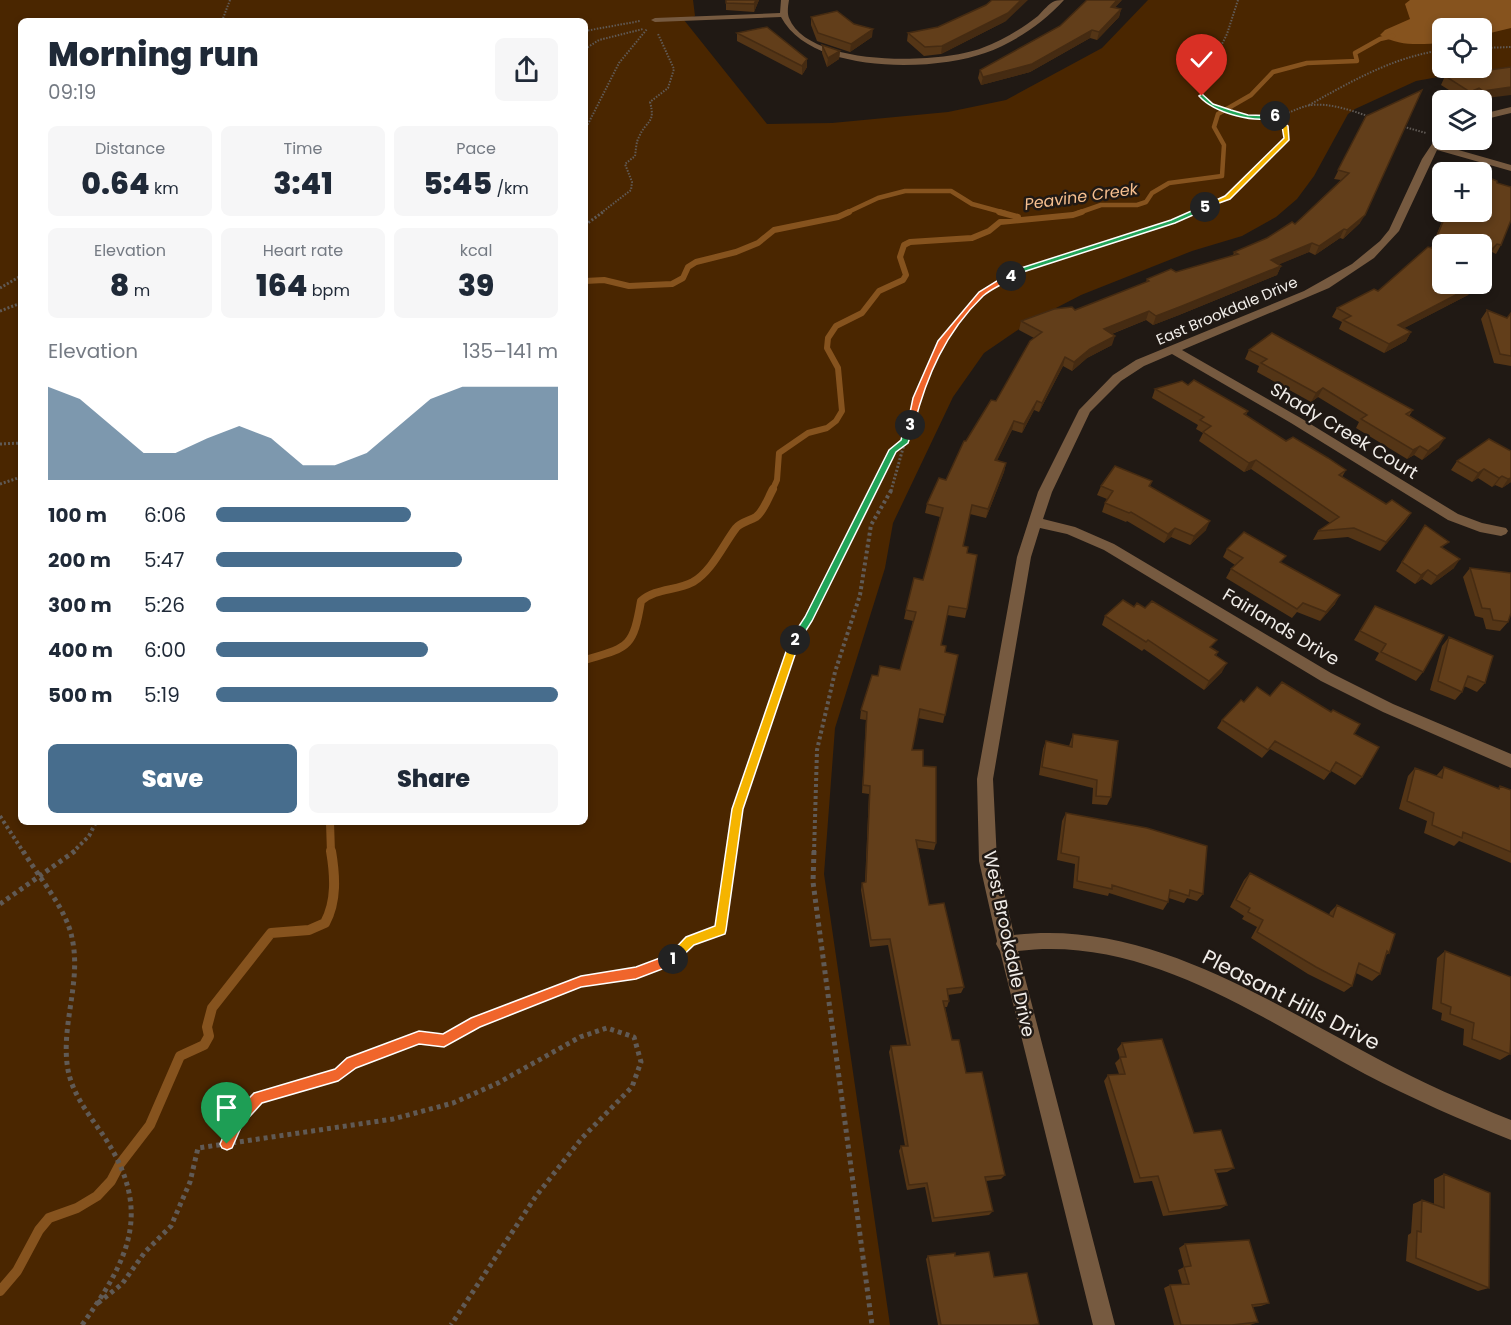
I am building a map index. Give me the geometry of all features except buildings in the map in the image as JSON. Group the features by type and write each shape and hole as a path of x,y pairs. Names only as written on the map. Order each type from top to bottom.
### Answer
{"street":[{"path":"785,0 783,15 789,27 810,42 841,54 861,58 916,63 971,55 988,49 1026,29 1060,0"},
{"path":"656,20 783,15"},
{"path":"1492,115 1511,110"},
{"name":"East Brookdale Drive","path":"1034,522 1045,492 1085,410 1117,378 1140,363 1325,285 1366,260 1384,243 1405,214 1435,150"},
{"path":"1465,150 1511,168"},
{"name":"Shady Creek Court","path":"1173,350 1294,420 1453,517 1480,527 1501,531"},
{"name":"Fairlands Drive","path":"1034,522 1070,530 1108,548 1326,677 1388,708 1511,761"},
{"name":"West Brookdale Drive","path":"1034,522 1024,557 985,779 988,861 1005,944 1104,1325"},
{"name":"Pleasant Hills Drive","path":"1005,944 1046,940 1076,942 1115,948 1154,958 1204,977 1256,1002 1411,1088 1511,1130"}],"path":[{"path":"223,18 230,0"},
{"path":"1238,0 1227,34 1208,74 1202,96 1210,105 1229,112 1248,116 1277,116 1308,105 1391,60 1432,51"},
{"path":"588,31 656,20"},
{"path":"588,47 599,40 648,29 658,34 673,64 673,74 664,94 650,102 653,114 651,121 639,136 634,156 625,164 634,180 633,188 588,223"},
{"path":"588,124 619,63 648,29"},
{"path":"1492,48 1511,47"},
{"path":"1308,105 1348,110 1379,119"},
{"path":"872,1325 813,882 817,750 834,672 860,595 871,525 893,487 917,398 941,341 982,294 1020,270 1173,221 1228,198 1287,139 1285,126 1277,116"},
{"path":"1400,125 1432,137"},
{"path":"0,288 18,278"},
{"path":"0,311 18,304"},
{"path":"227,1144 238,1120 258,1098 338,1074 352,1063 419,1038 444,1041 476,1022 581,982 646,969 675,958 690,941 721,930 738,809 793,643 808,618 893,450 905,441"},
{"path":"0,444 18,443"},
{"path":"0,484 18,478"},
{"path":"0,816 73,934 74,968 67,1066 74,1091 126,1173 133,1203 130,1229 118,1263 98,1303 82,1325"},
{"path":"0,904 78,849 94,825"},
{"path":"98,1303 122,1284 145,1252 171,1226 190,1182 198,1148 393,1119 453,1103 498,1083 580,1037 607,1028 634,1037 641,1062 632,1087 582,1138 536,1196 451,1325"}],"shaded area":[{"path":"0,0 693,0 695,16 684,20 767,124 832,123 948,112 1006,100 1102,48 1148,0 1511,0 1511,70 1492,71 1492,18 1432,18 1432,78 1416,81 1348,114 1314,176 1297,199 1276,217 1242,236 1192,251 1081,295 1031,321 984,353 953,397 893,523 885,568 835,728 824,874 890,1325 0,1325"},
{"path":"1410,0 1511,0 1511,28 1492,33 1492,18 1432,18 1432,43 1403,43 1380,35 1385,30 1410,19 1405,4"}],"waterway":[{"name":"Peavine Creek","path":"1078,213 1101,205 1137,205 1146,202 1152,193 1169,183 1222,176 1224,145 1214,127 1218,114 1251,95 1273,72 1307,63 1357,61 1355,53 1380,39 1393,36"},
{"path":"846,213 878,198 905,191 951,191 972,204 1005,213"},
{"path":"588,281 604,280 629,286 672,284 683,278 688,267 696,262 736,252 758,243 774,230 838,217 849,212"},
{"path":"999,212 1018,217"},
{"name":"Peavine Creek","path":"772,491 777,480 779,453 808,433 827,428 836,421 842,411 838,368 827,348 828,338 836,326 862,313 879,291 903,280 906,275 900,257 904,245 910,242 972,238 989,231 1000,222 1073,215 1082,212"},
{"name":"Peavine Creek","path":"588,659 611,652 626,643 635,628 641,601 653,594 686,585 700,577 712,565 736,528 756,517 764,508 773,489"},
{"name":"Peavine Creek","path":"330,825 331,853"},
{"name":"Peavine Creek","path":"0,1291 17,1271 39,1230 49,1218 77,1208 97,1196 111,1181 120,1164 150,1125 180,1056 204,1045 209,1036 207,1027 212,1008 271,933 309,930 325,923 332,906 334,888 331,851"}],"route":[{"path":"227,1144 238,1120 258,1098 338,1074 352,1063 419,1038 444,1041 476,1022 581,982 636,973 675,958 690,941 721,930 738,809 793,643 808,618 893,450 905,441 917,398 941,341 982,294 1020,270 1173,221 1228,198 1287,139 1285,126 1277,116 1248,116 1229,112 1210,105 1202,96"}]}
